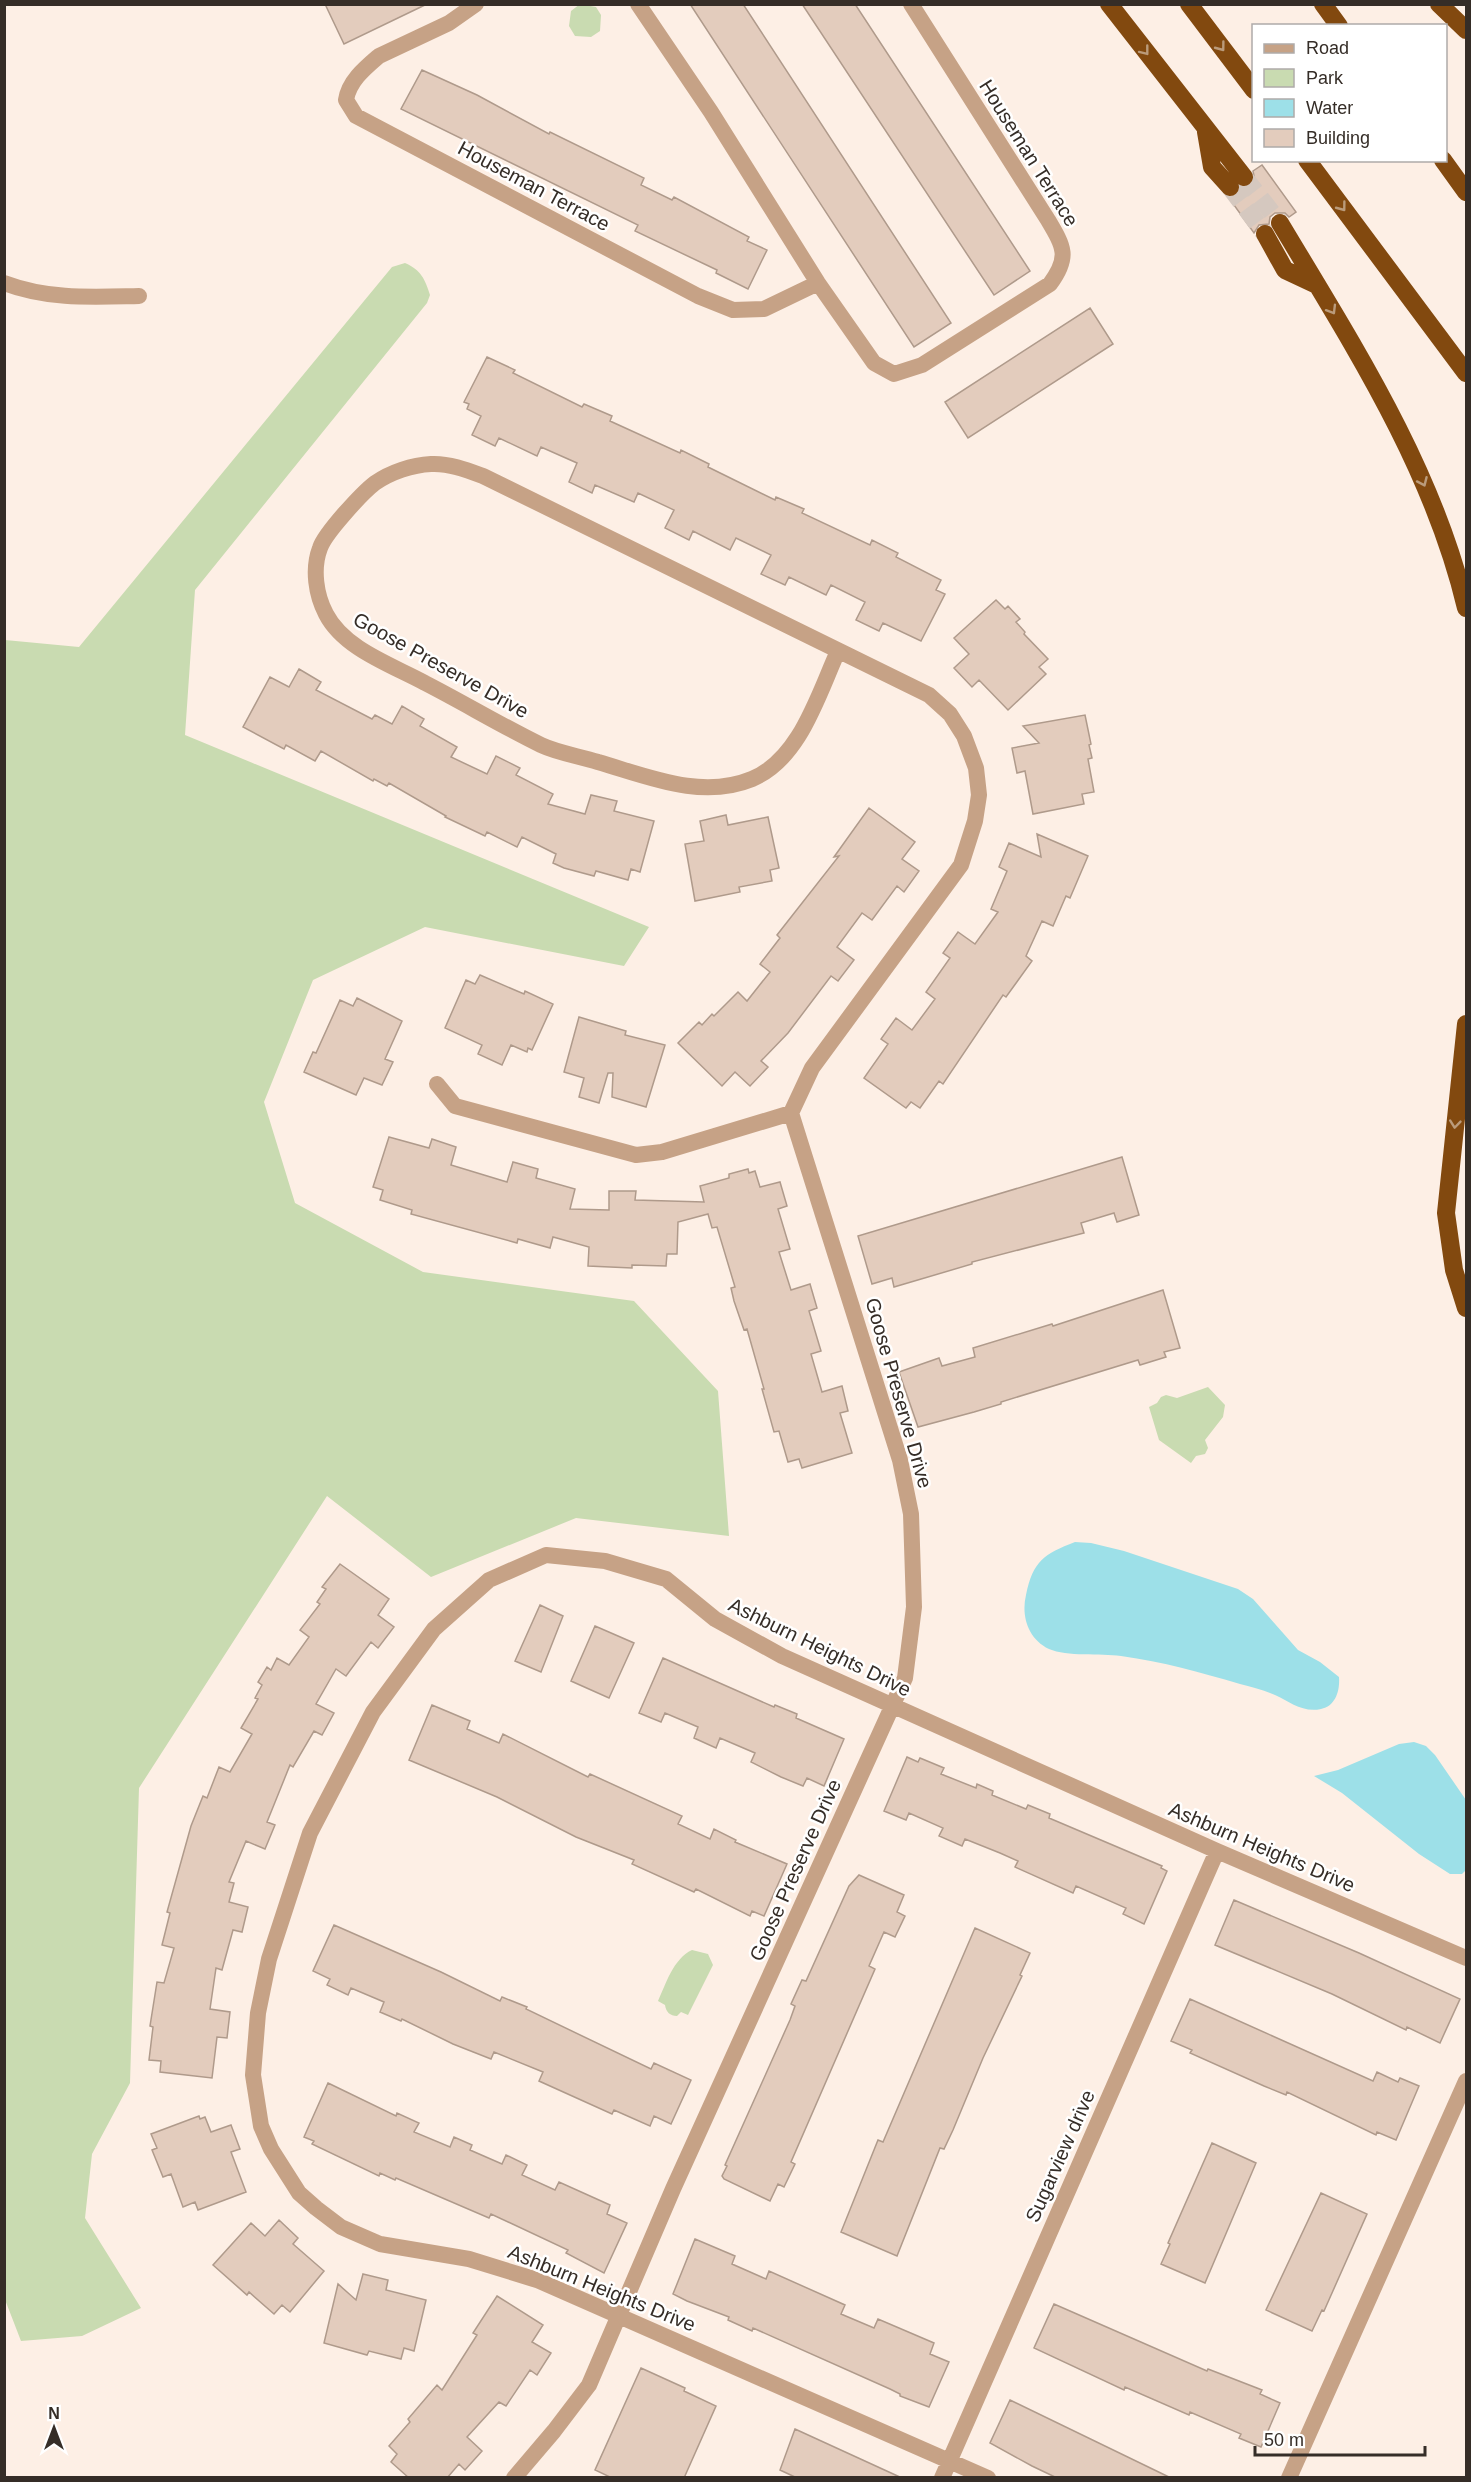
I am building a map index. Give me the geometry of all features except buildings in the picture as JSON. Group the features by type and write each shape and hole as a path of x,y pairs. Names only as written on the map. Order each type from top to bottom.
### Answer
{"highway":[{"path":"1109,4 1205,127 1237,182"},
{"path":"1189,4 1252,87"},
{"path":"1323,4 1338,24"},
{"path":"1439,4 1467,30"},
{"path":"1309,162 1467,373"},
{"path":"1444,162 1467,192"},
{"path":"1280,223 1402,435 1437,511 1467,608"},
{"path":"1265,234 1285,270 1317,285"},
{"path":"1467,1024 1446,1213 1454,1270 1467,1308"}],"street":[{"name":"Houseman Terrace","path":"476,4 449,23 379,56 360,74 347,93 346,100 350,108 367,123 698,296 733,310 764,309 818,283"},
{"name":"Houseman Terrace","path":"638,4 711,112 818,283 874,363 894,374 922,365 1050,284 1062,267 1063,248 911,4"},
{"path":"4,283 37,294 56,297 140,296"},
{"name":"Goose Preserve Drive","path":"514,2478 589,2385 673,2188 905,1677 914,1607 911,1514 900,1460 791,1113 812,1068 961,865 975,821 979,795 976,768 964,736 950,714 929,695 483,476 459,467 432,464 410,467 375,484 332,528 320,548 316,570 317,590 325,613 338,633 368,652 543,746 683,786 726,788 753,779 775,765 792,747 838,651"},
{"path":"437,1084 455,1106 636,1155 662,1152 791,1113"},
{"name":"Ashburn Heights Drive","path":"988,2478 537,2280 480,2262 380,2244 351,2232 316,2208 300,2193 285,2172 261,2126 253,2075 258,2013 269,1959 310,1833 373,1712 434,1629 489,1580 546,1555 605,1561 666,1579 715,1619 782,1656 1217,1851 1467,1958"},
{"name":"Sugarview drive","path":"942,2478 1217,1851"},
{"path":"1289,2478 1467,2081"}],"green space":[{"path":"580,4 596,7 601,15 600,31 591,37 575,36 569,26 571,11"},
{"path":"405,263 419,272 424,280 430,295 427,303 195,590 185,735 649,927 624,966 425,927 313,980 264,1102 295,1203 423,1272 634,1301 718,1391 729,1536 576,1518 431,1577 327,1496 139,1788 130,2083 92,2154 85,2218 141,2308 82,2336 21,2341 4,2297 5,640 79,647 392,267"},
{"path":"1208,1387 1225,1405 1223,1417 1205,1440 1208,1448 1205,1454 1196,1456 1191,1463 1159,1440 1149,1407 1166,1395 1177,1398"},
{"path":"692,1950 708,1954 713,1965 688,2015 681,2012 677,2016 672,2015 667,2012 665,2005 658,2001 675,1966 685,1954"}],"water":[{"path":"1075,1542 1091,1543 1124,1551 1238,1589 1253,1599 1298,1650 1320,1662 1339,1677 1338,1692 1334,1701 1321,1709 1308,1709 1262,1690 1152,1661 1121,1656 1065,1653 1042,1645 1031,1633 1026,1619 1025,1603 1029,1583 1036,1566 1042,1560"},
{"path":"1414,1742 1426,1746 1435,1755 1466,1800 1466,1870 1462,1874 1450,1874 1419,1854 1342,1793 1314,1776 1338,1770 1399,1744"}],"tunnel":[{"path":"1244,177 1280,223"},
{"path":"1230,187 1265,234"}]}
